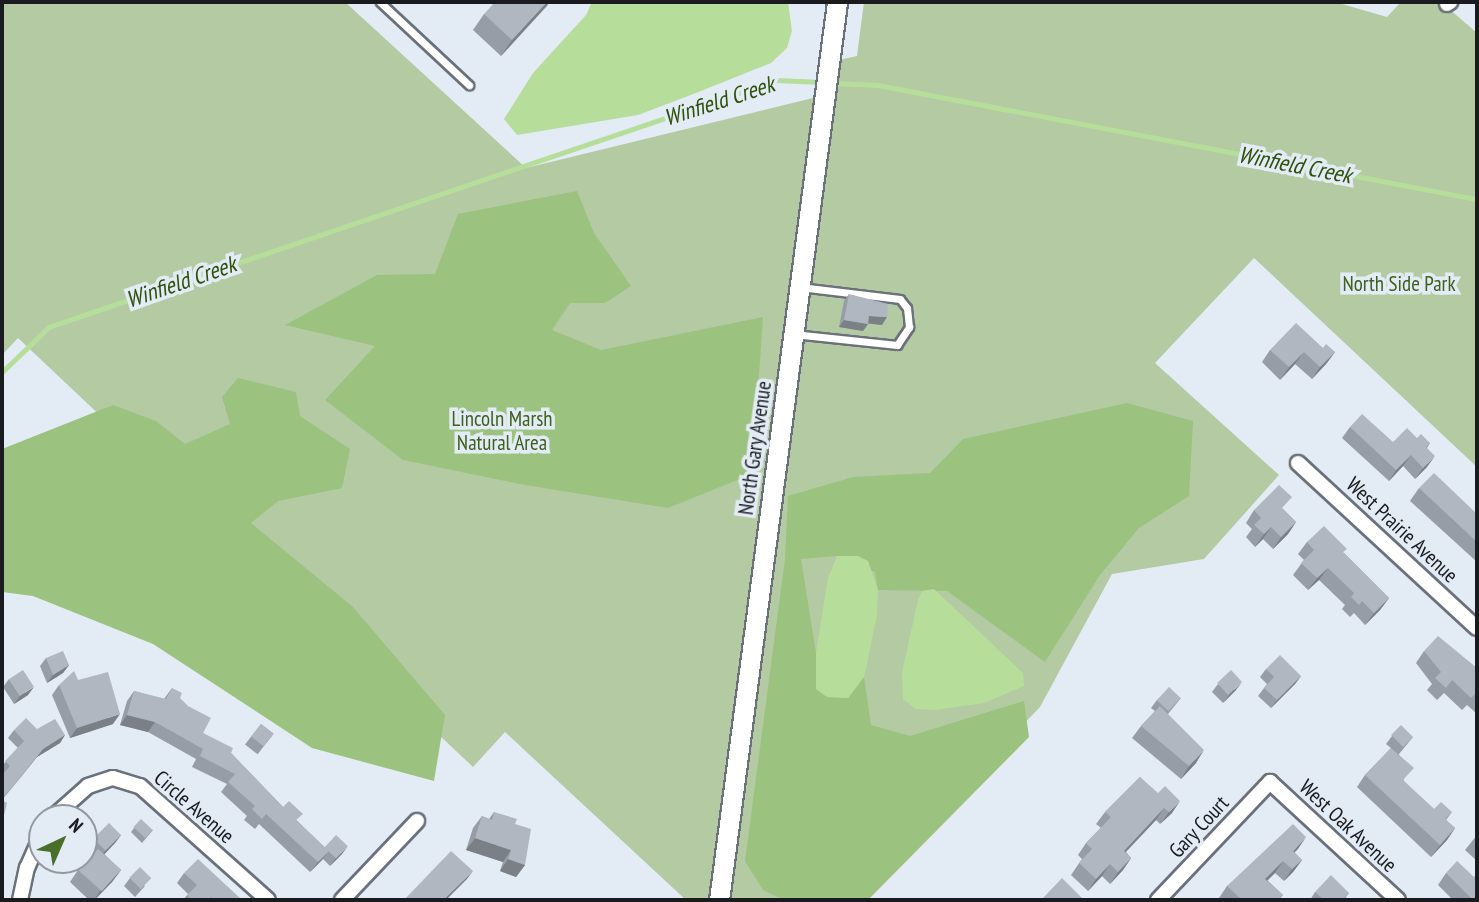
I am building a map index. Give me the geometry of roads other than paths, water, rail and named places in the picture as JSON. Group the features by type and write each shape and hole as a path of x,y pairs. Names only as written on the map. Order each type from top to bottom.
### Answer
{"street":[{"name":"North Gary Avenue","path":"719,900 837,2"},
{"name":"West Prairie Avenue","path":"1298,463 1477,628"},
{"name":"Circle Avenue","path":"68,804 88,786 113,778 141,786 268,900"},
{"name":"Gary Court","path":"1158,900 1270,782"},
{"name":"West Oak Avenue","path":"1270,782 1398,900"},
{"path":"342,900 417,821"},
{"path":"20,900 28,866"}],"lane":[{"path":"380,2 469,85"},
{"path":"793,334 897,345 909,327 910,317 900,299 799,286"}],"waterway":[{"name":"Winfield Creek","path":"2,372 49,327 777,80 821,82"},
{"name":"Winfield Creek","path":"833,83 878,85 1476,199"}],"park label":[{"name":"North Side Park","path":"1399,284"},
{"name":"Lincoln Marsh Natural Area","path":"502,431"}]}
